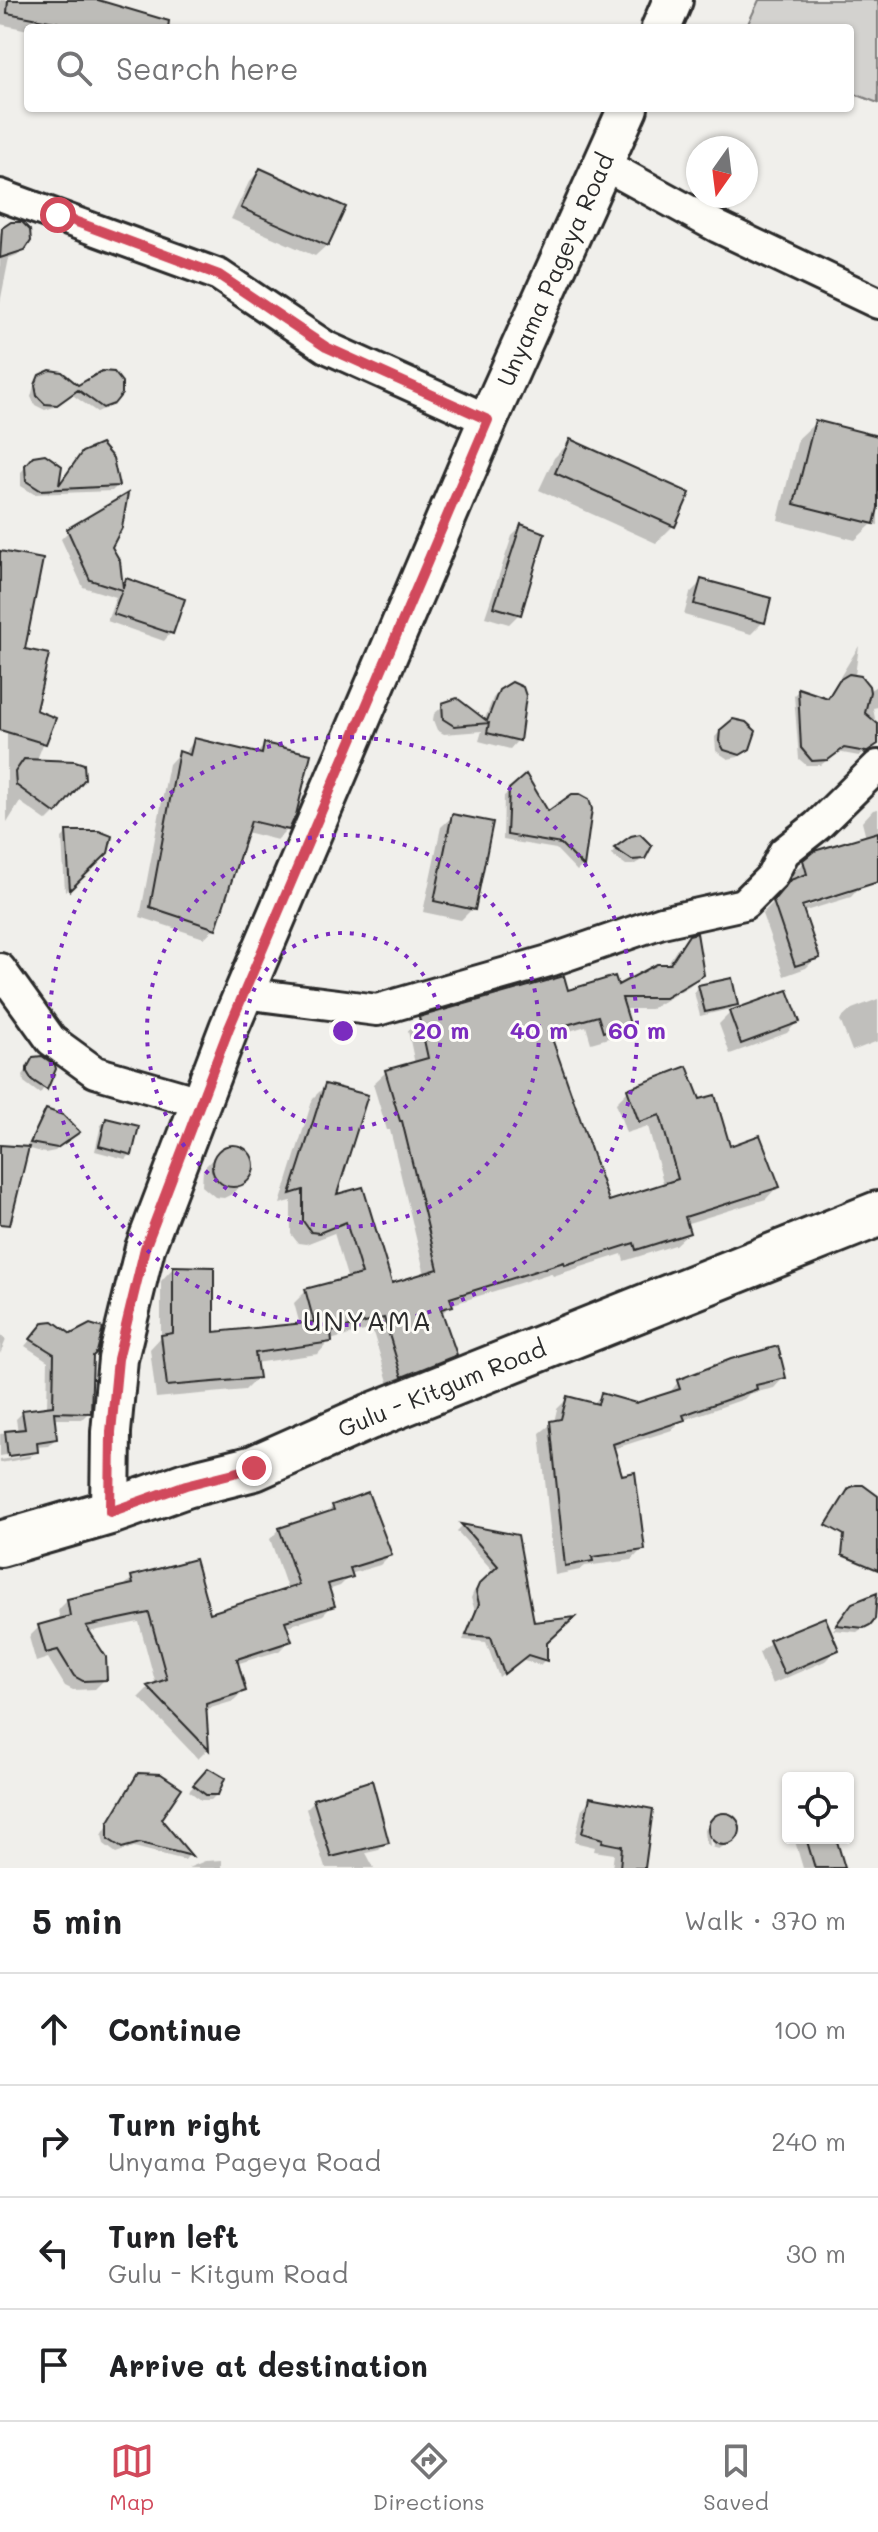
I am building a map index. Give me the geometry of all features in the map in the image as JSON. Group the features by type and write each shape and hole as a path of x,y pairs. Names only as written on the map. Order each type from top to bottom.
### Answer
{"main road":[{"name":"Gulu - Kitgum Road","path":"0,1544 110,1512 186,1485 254,1468 369,1417 878,1214"}],"street":[{"path":"663,24 673,0"},
{"name":"Unyama Pageya Road","path":"110,1512 111,1432 118,1359 145,1248 243,993 488,420 626,112"},
{"path":"605,165 718,227 878,303"},
{"path":"0,195 219,275 326,347 488,420"},
{"path":"243,993 377,1010 552,960 662,922 744,904 772,876 784,852 817,826 878,766"},
{"path":"0,969 51,1040 95,1072 199,1102"}],"shaded area":[{"path":"759,0 878,0 878,103 854,94 854,24 748,24"}],"building":[{"path":"8,0 98,0 169,21 169,24 60,24 7,13"},
{"path":"260,168 346,207 328,246 241,208"},
{"path":"11,222 22,222 30,230 31,241 25,250 0,258 2,228"},
{"path":"50,370 62,372 78,385 102,371 114,372 122,382 122,394 114,404 103,408 78,390 57,405 45,404 37,396 35,385 39,375"},
{"path":"815,420 878,436 878,508 874,524 794,504"},
{"path":"570,439 690,493 675,527 555,473"},
{"path":"101,444 113,458 119,486 40,490 26,481 25,465 33,456 45,454 62,466 59,485 82,452"},
{"path":"128,493 122,528 112,547 120,561 123,588 126,578 185,599 173,634 113,614 122,590 90,580 67,529"},
{"path":"521,524 545,533 521,615 494,607"},
{"path":"0,551 43,559 25,649 49,654 36,710 56,718 46,744 0,730"},
{"path":"701,579 771,598 765,623 694,604"},
{"path":"849,674 861,676 869,686 865,713 878,724 878,744 866,752 844,748 828,760 812,761 801,748 798,688 828,698 839,680"},
{"path":"512,682 523,687 526,696 520,741 487,733 489,723 454,726 443,719 442,703 457,698 487,721 499,690"},
{"path":"733,719 746,722 756,731 750,749 740,755 724,750 719,741 720,730"},
{"path":"194,738 262,754 264,743 311,754 296,815 289,830 251,821 216,929 150,907 179,751 190,755"},
{"path":"24,759 75,761 84,764 85,779 56,814 16,785 15,772"},
{"path":"526,774 548,811 572,794 589,799 592,809 584,867 561,844 507,835 509,789"},
{"path":"452,814 493,822 475,910 434,901"},
{"path":"66,831 99,831 112,836 108,853 70,890"},
{"path":"878,832 878,882 802,906 820,958 795,966 773,901 790,880 807,874 803,860 814,851"},
{"path":"640,834 652,846 645,859 632,860 614,848 631,836"},
{"path":"697,933 704,975 665,998 622,998 630,1024 603,1032 598,1016 549,1030 609,1201 678,1179 660,1115 639,1122 627,1089 687,1066 700,1099 715,1095 730,1146 760,1135 780,1187 685,1217 690,1233 636,1250 634,1243 450,1298 453,1306 441,1309 457,1355 402,1377 384,1318 331,1332 332,1342 255,1353 259,1378 167,1386 161,1335 173,1333 173,1266 214,1267 214,1332 314,1322 305,1289 362,1274 346,1222 319,1233 311,1232 303,1221 303,1190 290,1194 325,1084 368,1095 337,1194 363,1187 392,1283 438,1269 402,1121 385,1070 428,1058 419,1017 564,976 568,990 615,976 618,985 657,964 670,964 689,935"},
{"path":"732,978 738,1005 705,1012 698,985"},
{"path":"788,990 800,1022 741,1044 729,1011"},
{"path":"42,1056 56,1069 47,1090 32,1080 27,1072 33,1057"},
{"path":"46,1109 63,1115 80,1132 57,1148 30,1143"},
{"path":"106,1118 139,1126 132,1155 99,1146"},
{"path":"0,1145 29,1147 10,1225 0,1224"},
{"path":"233,1145 248,1151 254,1166 248,1181 233,1187 218,1181 212,1166 218,1151"},
{"path":"53,1321 71,1334 90,1324 103,1328 97,1352 93,1356 91,1413 54,1412 57,1439 37,1442 38,1452 8,1456 5,1431 25,1429 22,1410 53,1406 54,1354 30,1339 44,1322"},
{"path":"778,1346 786,1378 756,1385 757,1389 683,1415 685,1420 613,1444 622,1475 635,1472 645,1550 592,1557 593,1561 565,1566 550,1421 561,1419 567,1396 598,1404 601,1393 636,1403 680,1389 677,1380 731,1359"},
{"path":"863,1485 878,1496 878,1570 842,1555 844,1535 826,1525 849,1488"},
{"path":"368,1492 392,1555 350,1568 353,1577 328,1584 335,1606 285,1621 292,1641 237,1659 246,1691 206,1704 209,1750 147,1686 167,1679 149,1613 86,1626 106,1657 107,1680 83,1681 74,1676 58,1650 46,1653 38,1625 70,1616 67,1599 133,1584 131,1576 195,1559 210,1613 299,1585 279,1528 334,1510 332,1505"},
{"path":"461,1524 518,1535 534,1622 575,1617 547,1643 547,1661 528,1655 504,1674 491,1637 466,1635 479,1604 476,1591 479,1584 498,1566"},
{"path":"877,1593 875,1619 870,1625 864,1628 836,1625 852,1603"},
{"path":"825,1617 839,1650 784,1674 769,1640"},
{"path":"208,1768 225,1778 218,1795 206,1795 193,1785"},
{"path":"138,1773 161,1774 182,1788 161,1819 192,1856 140,1843 122,1848 108,1839 108,1823"},
{"path":"372,1780 389,1843 331,1857 313,1799"},
{"path":"590,1797 653,1809 645,1868 620,1868 622,1846 582,1833"},
{"path":"724,1813 735,1818 740,1829 735,1840 724,1845 713,1840 708,1829 713,1818"},
{"path":"808,1844 838,1844 845,1868 815,1868"}],"district":[{"name":"UNYAMA","path":"368,1321"}],"route":[{"path":"58,215 219,275 326,347 488,420 229,1028 145,1248 131,1298 118,1359 111,1432 110,1512 186,1485 254,1468"}]}
